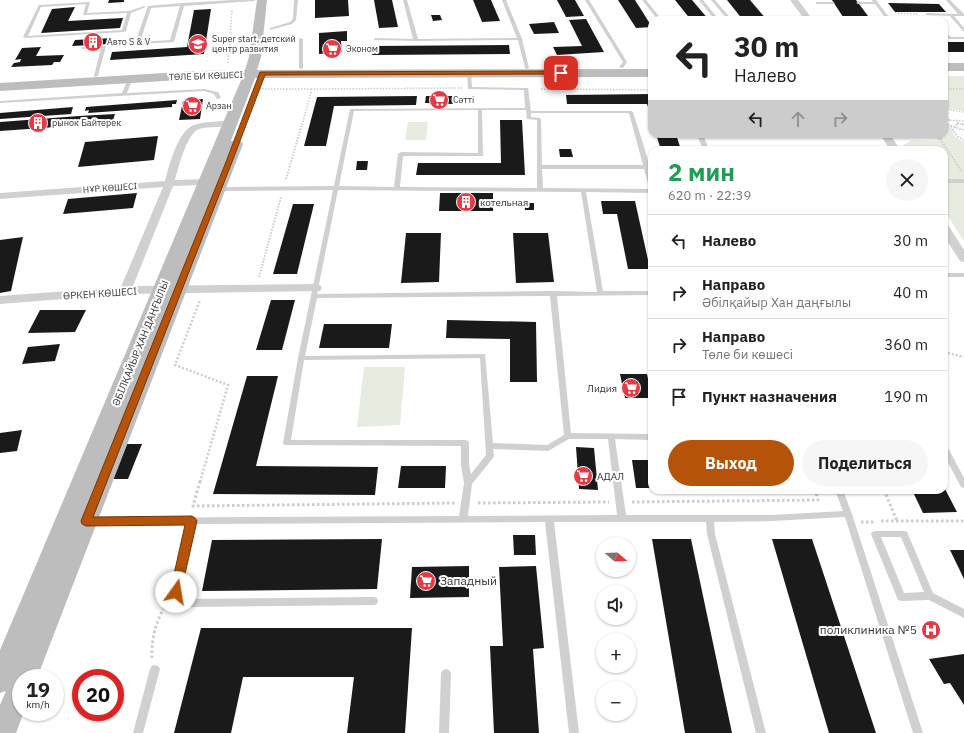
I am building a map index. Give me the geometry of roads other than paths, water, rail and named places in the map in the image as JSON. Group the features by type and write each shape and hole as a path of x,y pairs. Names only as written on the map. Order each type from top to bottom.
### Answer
{"main road":[{"name":"ӘБІЛҚАЙЫР ХАН ДАҢҒЫЛЫ","path":"0,681 76,521 259,69 255,57 262,0"},
{"path":"269,43 271,29 271,0"},
{"name":"ТӨЛЕ БИ КӨШЕСІ","path":"0,87 130,80 259,69 648,67"},
{"path":"948,67 964,67"},
{"name":"ТӨЛЕ БИ КӨШЕСІ","path":"0,82 227,69 469,73 648,73"},
{"name":"ӘБІЛҚАЙЫР ХАН ДАҢҒЫЛЫ","path":"212,186 231,123 259,69"},
{"path":"948,73 964,73"},
{"name":"ӘБІЛҚАЙЫР ХАН ДАҢҒЫЛЫ","path":"27,669 76,521"},
{"path":"2,733 12,708"}],"street":[{"path":"794,0 806,16"},
{"path":"126,290 169,184 175,160 191,130 196,127 231,123"},
{"name":"НҰР КӨШЕСІ","path":"0,196 169,184 212,186"},
{"path":"948,233 964,259"},
{"name":"ӨРКЕН КӨШЕСІ","path":"0,300 126,290 202,291 256,288 316,292"}],"lane":[{"path":"129,12 124,31 25,37 40,6 89,3 84,14 129,12 145,6 254,0"},
{"path":"271,29 291,23 295,19 296,0"},
{"path":"405,0 416,40"},
{"path":"504,0 520,39 527,68"},
{"path":"587,0 625,62 621,67"},
{"path":"644,0 657,16"},
{"path":"701,0 714,16"},
{"path":"712,0 726,16"},
{"path":"948,0 963,15"},
{"path":"858,3 875,1 887,16"},
{"path":"817,3 834,3"},
{"path":"145,6 137,43 172,41 182,4"},
{"path":"929,16 927,14 963,15"},
{"path":"951,15 964,31"},
{"path":"948,36 950,38 964,38"},
{"path":"301,39 301,68"},
{"path":"376,39 520,39"},
{"path":"82,48 104,47 96,76"},
{"path":"469,73 470,88 526,89 529,118 539,119 540,190"},
{"path":"124,94 130,80"},
{"path":"0,102 204,90 216,93 219,98"},
{"path":"397,189 401,154 481,155 480,109"},
{"path":"463,519 468,483 465,443 286,443 301,358 316,292 352,110 480,109 631,112 648,174"},
{"path":"539,167 646,168"},
{"path":"948,181 964,181"},
{"path":"212,186 648,191"},
{"path":"583,190 600,293"},
{"path":"948,275 964,275"},
{"path":"316,292 553,294 648,293"},
{"path":"553,294 568,436"},
{"path":"301,358 483,356 490,456 468,483"},
{"path":"490,446 548,448 568,436 648,437"},
{"path":"610,436 622,518"},
{"path":"948,455 964,485"},
{"path":"840,494 918,733"},
{"path":"710,518 711,534 761,733"},
{"path":"76,521 849,518"},
{"path":"549,519 574,733"},
{"path":"192,521 176,592 188,603 374,601"},
{"path":"930,596 904,534 875,534 901,597 930,596 964,614"},
{"path":"138,733 155,669"},
{"path":"444,733 446,673"}],"place":[{"name":"Авто S & V","path":"93,42"},
{"name":"Super start, детский центр развития","path":"198,44"},
{"name":"Эконом","path":"332,49"},
{"name":"Cәтті","path":"439,100"},
{"name":"Арзан","path":"192,106"},
{"name":"рынок Байтерек","path":"38,123"},
{"name":"котельная","path":"466,202"},
{"name":"Лидия","path":"631,388"},
{"name":"АДАЛ","path":"583,476"},
{"name":"Западный","path":"426,581"},
{"name":"поликлиника №5","path":"931,630"}]}
